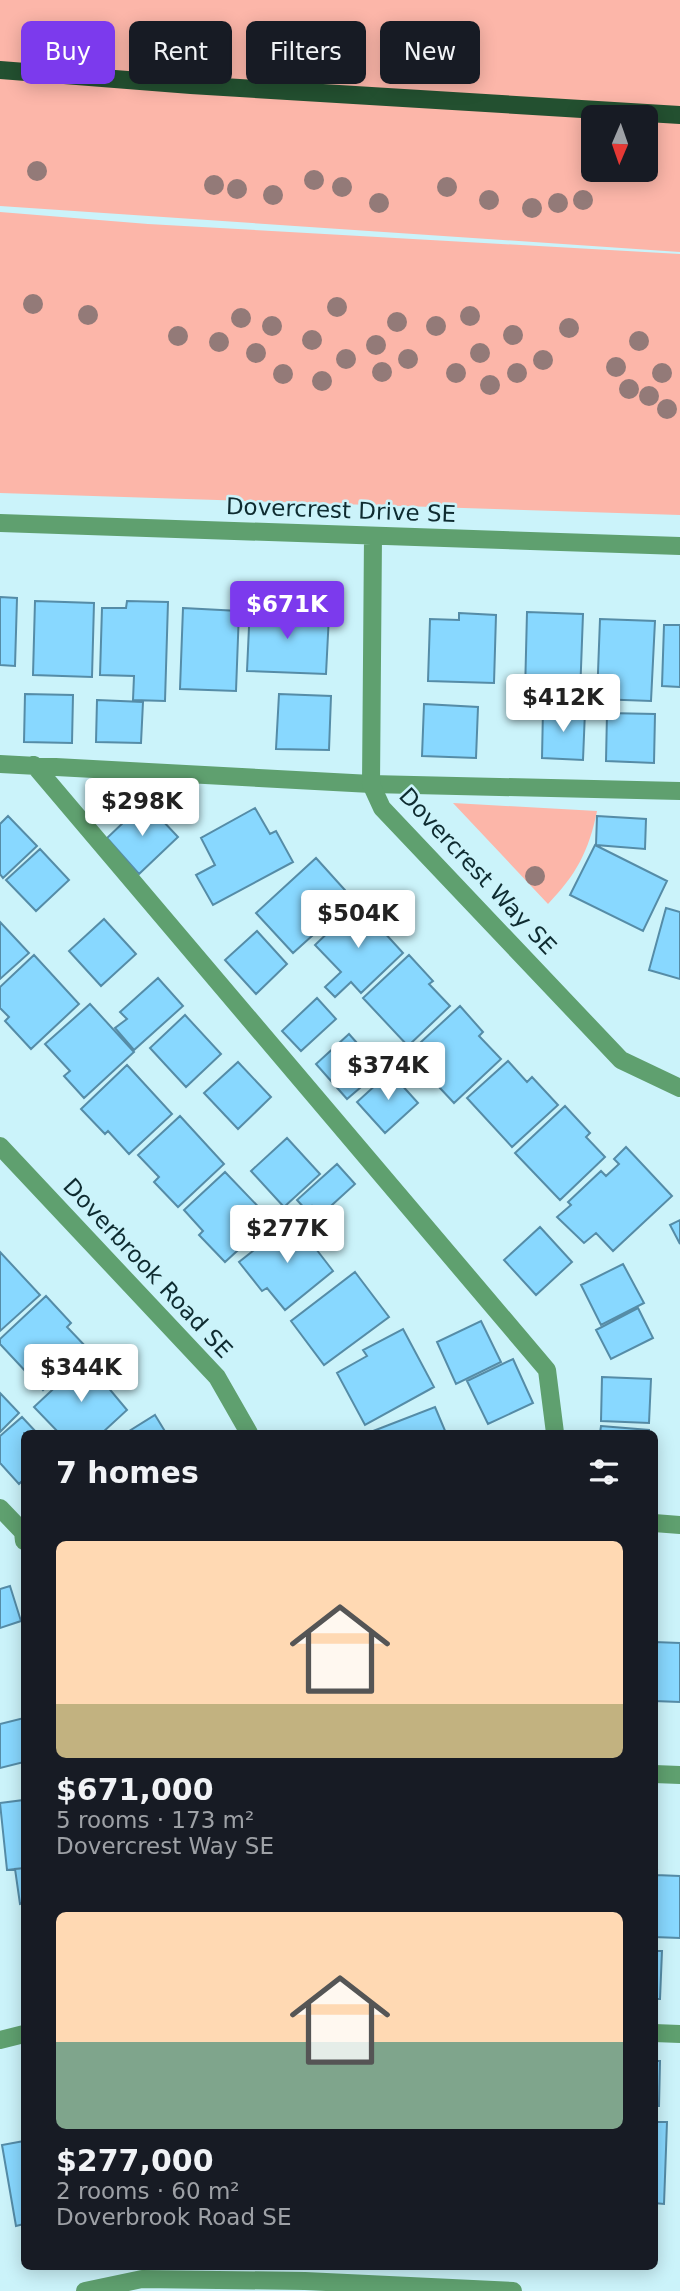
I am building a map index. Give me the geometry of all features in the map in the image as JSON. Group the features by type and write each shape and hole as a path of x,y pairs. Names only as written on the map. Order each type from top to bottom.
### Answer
{"main road":[{"path":"0,70 191,85 680,115"}],"street":[{"name":"Dovercrest Drive SE","path":"0,523 680,546"},
{"name":"Dovercrest Way SE","path":"373,536 371,784 382,808 621,1060 680,1088"},
{"path":"0,764 371,784 680,791"},
{"path":"34,765 547,1370 555,1430"},
{"name":"Doverbrook Road SE","path":"0,1146 217,1377 247,1430"},
{"path":"0,1508 21,1530"},
{"path":"658,1523 680,1525"},
{"path":"658,1773 680,1775"},
{"path":"658,2033 680,2034"},
{"path":"0,2040 21,2035"},
{"path":"85,2291 142,2279 513,2291"}],"shaded area":[{"path":"0,0 680,0 680,252 0,206"},
{"path":"0,212 148,224 680,254 680,515 0,493"},
{"path":"453,803 597,811 580,862 548,904"}],"building":[{"path":"0,597 17,598 15,666 0,665"},
{"path":"35,601 94,603 92,677 33,675"},
{"path":"127,601 168,602 165,701 133,700 134,676 100,675 102,608 126,608"},
{"path":"250,605 295,606 294,614 329,615 326,674 247,671"},
{"path":"183,608 239,611 236,691 180,689"},
{"path":"527,612 583,614 580,695 525,693"},
{"path":"459,613 496,615 494,683 428,681 430,619 459,620"},
{"path":"600,619 655,621 651,701 597,699"},
{"path":"664,625 680,625 680,687 662,686"},
{"path":"25,694 73,695 72,743 24,742"},
{"path":"279,694 331,696 329,750 276,749"},
{"path":"97,700 143,702 141,743 96,742"},
{"path":"424,704 478,707 476,758 422,756"},
{"path":"543,709 585,711 583,760 542,758"},
{"path":"607,713 655,714 654,763 606,761"},
{"path":"145,802 178,837 139,874 107,838"},
{"path":"255,808 270,834 276,831 293,862 213,905 196,875 215,865 201,838"},
{"path":"8,816 37,846 3,878 0,874 0,824"},
{"path":"597,816 646,819 645,849 596,845"},
{"path":"595,845 667,881 643,931 570,895"},
{"path":"40,849 69,880 36,911 6,880"},
{"path":"316,858 353,899 293,953 256,913"},
{"path":"362,900 386,926 382,930 403,953 361,993 351,982 335,997 325,987 341,972 315,945"},
{"path":"666,908 680,912 680,979 649,970"},
{"path":"104,919 136,954 101,986 69,951"},
{"path":"0,922 29,953 0,979"},
{"path":"257,931 287,964 256,994 225,960"},
{"path":"34,955 79,1004 31,1049 5,1021 9,1017 0,1008 0,987"},
{"path":"409,955 433,981 429,984 450,1006 408,1046 363,998"},
{"path":"158,978 183,1006 134,1050 115,1028 127,1019 120,1012"},
{"path":"317,998 336,1019 301,1051 282,1031"},
{"path":"90,1004 134,1052 84,1098 64,1076 70,1071 45,1044"},
{"path":"460,1006 483,1032 479,1036 501,1059 454,1103 408,1054"},
{"path":"185,1015 221,1054 186,1087 150,1048"},
{"path":"349,1034 381,1070 347,1099 316,1064"},
{"path":"508,1061 527,1082 532,1077 558,1105 512,1147 467,1098"},
{"path":"238,1062 271,1097 238,1129 204,1093"},
{"path":"127,1065 172,1114 129,1154 108,1131 105,1134 81,1109"},
{"path":"390,1072 418,1103 385,1133 357,1102"},
{"path":"565,1106 590,1133 586,1137 605,1157 560,1200 515,1153"},
{"path":"180,1116 224,1164 178,1207 154,1182 159,1177 138,1155"},
{"path":"287,1138 320,1174 284,1207 251,1171"},
{"path":"626,1147 672,1196 613,1251 596,1233 584,1243 557,1217 571,1205 568,1202 601,1171 606,1176 619,1164 614,1159"},
{"path":"337,1164 355,1184 321,1215 312,1206 307,1211 297,1200"},
{"path":"225,1172 271,1220 225,1262 199,1235 203,1231 184,1210"},
{"path":"293,1219 333,1271 285,1310 267,1288 262,1291 239,1262"},
{"path":"680,1220 680,1244 670,1225"},
{"path":"540,1227 572,1262 536,1295 504,1260"},
{"path":"0,1252 40,1295 0,1331"},
{"path":"623,1264 644,1303 601,1325 581,1285"},
{"path":"355,1272 389,1317 324,1365 291,1321"},
{"path":"46,1296 71,1323 67,1327 88,1349 43,1390 0,1344 0,1339"},
{"path":"638,1308 653,1338 611,1359 596,1330"},
{"path":"481,1321 501,1362 456,1384 437,1342"},
{"path":"403,1329 434,1387 365,1425 337,1373 367,1356 363,1350"},
{"path":"513,1359 533,1403 488,1424 467,1381"},
{"path":"81,1363 94,1376 97,1374 127,1410 105,1430 56,1430 34,1407"},
{"path":"602,1377 651,1379 649,1423 601,1421"},
{"path":"0,1393 19,1413 0,1432"},
{"path":"435,1407 445,1430 376,1430"},
{"path":"155,1415 164,1430 131,1430"},
{"path":"22,1417 34,1430 21,1430 19,1484 0,1463 0,1436"},
{"path":"601,1426 649,1430 600,1430"},
{"path":"10,1586 21,1621 0,1628 0,1589"},
{"path":"658,1642 680,1643 680,1702 658,1701"},
{"path":"21,1719 21,1763 0,1768 0,1724"},
{"path":"21,1800 21,1868 7,1870 0,1803"},
{"path":"21,1868 20,1904 15,1869"},
{"path":"658,1875 680,1876 680,1938 658,1937"},
{"path":"658,1951 662,1951 660,1999"},
{"path":"658,2061 660,2061 659,2106"},
{"path":"658,2122 667,2122 664,2204 658,2203"},
{"path":"21,2142 21,2225 16,2226 2,2145"}]}
